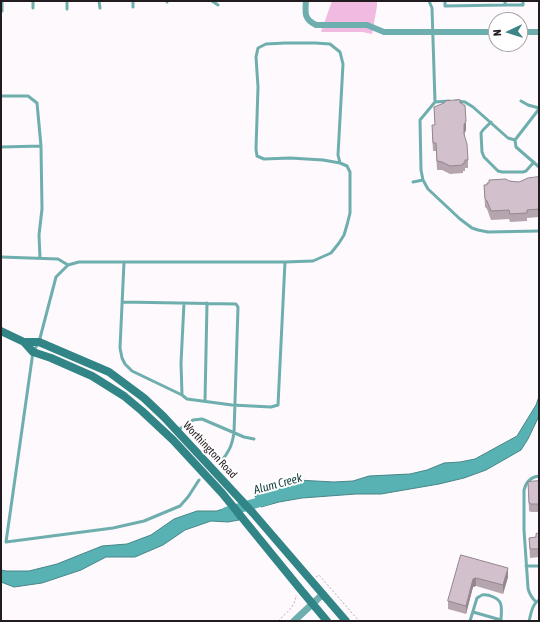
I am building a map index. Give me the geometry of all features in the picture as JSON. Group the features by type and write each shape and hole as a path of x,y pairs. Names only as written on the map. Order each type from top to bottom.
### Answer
{"main road":[{"name":"Worthington Road","path":"1,331 24,342 33,352 92,376 124,396 142,411 171,438 222,492 328,621"},
{"name":"Worthington Road","path":"24,342 39,342 109,372 144,398 177,431 264,525 346,621"}],"street":[{"path":"306,1 306,17 310,22 316,25 367,25 384,32 488,32"},
{"path":"528,32 539,32"},
{"path":"171,438 177,431"},
{"path":"294,621 323,594"}],"lane":[{"path":"2,1 2,11"},
{"path":"33,1 33,8"},
{"path":"67,1 67,9"},
{"path":"99,1 100,8"},
{"path":"133,1 133,7"},
{"path":"212,1 218,5"},
{"path":"429,1 432,8 435,102 420,120 421,170 423,180 428,189 460,219 472,228 488,232 539,231"},
{"path":"445,1 445,6 523,5 523,1"},
{"path":"461,1 461,6"},
{"path":"199,480 180,506 144,521 113,528 6,542 33,352 39,342 56,277 68,265 79,262 285,262 312,261 331,253 344,235 347,225 350,212 350,172 347,166 340,163 323,160 290,158 264,159 257,156 258,87 256,57 258,48 266,44 330,44 340,52 343,64 338,155 340,163"},
{"path":"1,96 28,96 37,103 41,146 42,209 39,235 40,258"},
{"path":"435,102 451,100 465,102 473,107 508,138 515,140"},
{"path":"521,101 539,109 515,140 516,147 539,167"},
{"path":"490,122 481,133 482,152 484,157 498,171 523,172 526,171 534,162"},
{"path":"1,147 41,146"},
{"path":"413,182 423,180"},
{"path":"1,257 58,259 68,265"},
{"path":"124,262 120,348 125,364 132,371 182,395 187,399 235,405 271,407 278,405 285,262"},
{"path":"122,302 236,304 238,307 234,433 230,449 220,462"},
{"path":"182,395 181,363 184,303"},
{"path":"205,401 207,303"},
{"path":"177,431 193,420 202,419 244,437 254,439"},
{"path":"529,621 531,613 538,600 532,598 529,594 524,530 524,490 525,484 529,479 539,476"},
{"path":"526,566 539,566"},
{"path":"470,621 477,598 485,595 500,600 501,620 473,612"}],"shaded area":[{"path":"332,1 377,1 372,34 363,32 321,32"}],"water":[{"path":"539,397 539,416 521,450 486,470 464,478 381,494 356,494 302,498 261,507 255,496 266,490 297,480 334,482 353,481 369,476 410,474 427,470 444,463 475,459 517,436 536,405"},
{"path":"228,508 239,520 228,522 211,521 185,530 163,545 135,557 106,557 81,570 42,583 14,587 1,582 1,570 29,571 57,564 102,546 127,544 151,535 174,519 197,511 216,511"}],"building":[{"path":"460,100 460,103 465,105 466,121 464,125 464,134 467,144 468,160 465,160 463,165 450,166 437,161 436,143 433,143 432,125 435,125 434,107 446,101"},
{"path":"539,177 539,209 527,210 527,213 510,214 509,210 491,211 485,199 484,185 489,183 489,180 506,179 509,181 519,182 528,178"},
{"path":"539,481 539,504 531,504 529,503 528,482"},
{"path":"539,533 539,549 530,549 529,538 536,537 536,534"},
{"path":"461,555 508,568 503,585 476,578 473,579 466,606 448,601"}],"waterway":[{"name":"Alum Creek","path":"226,512 270,499"}]}
